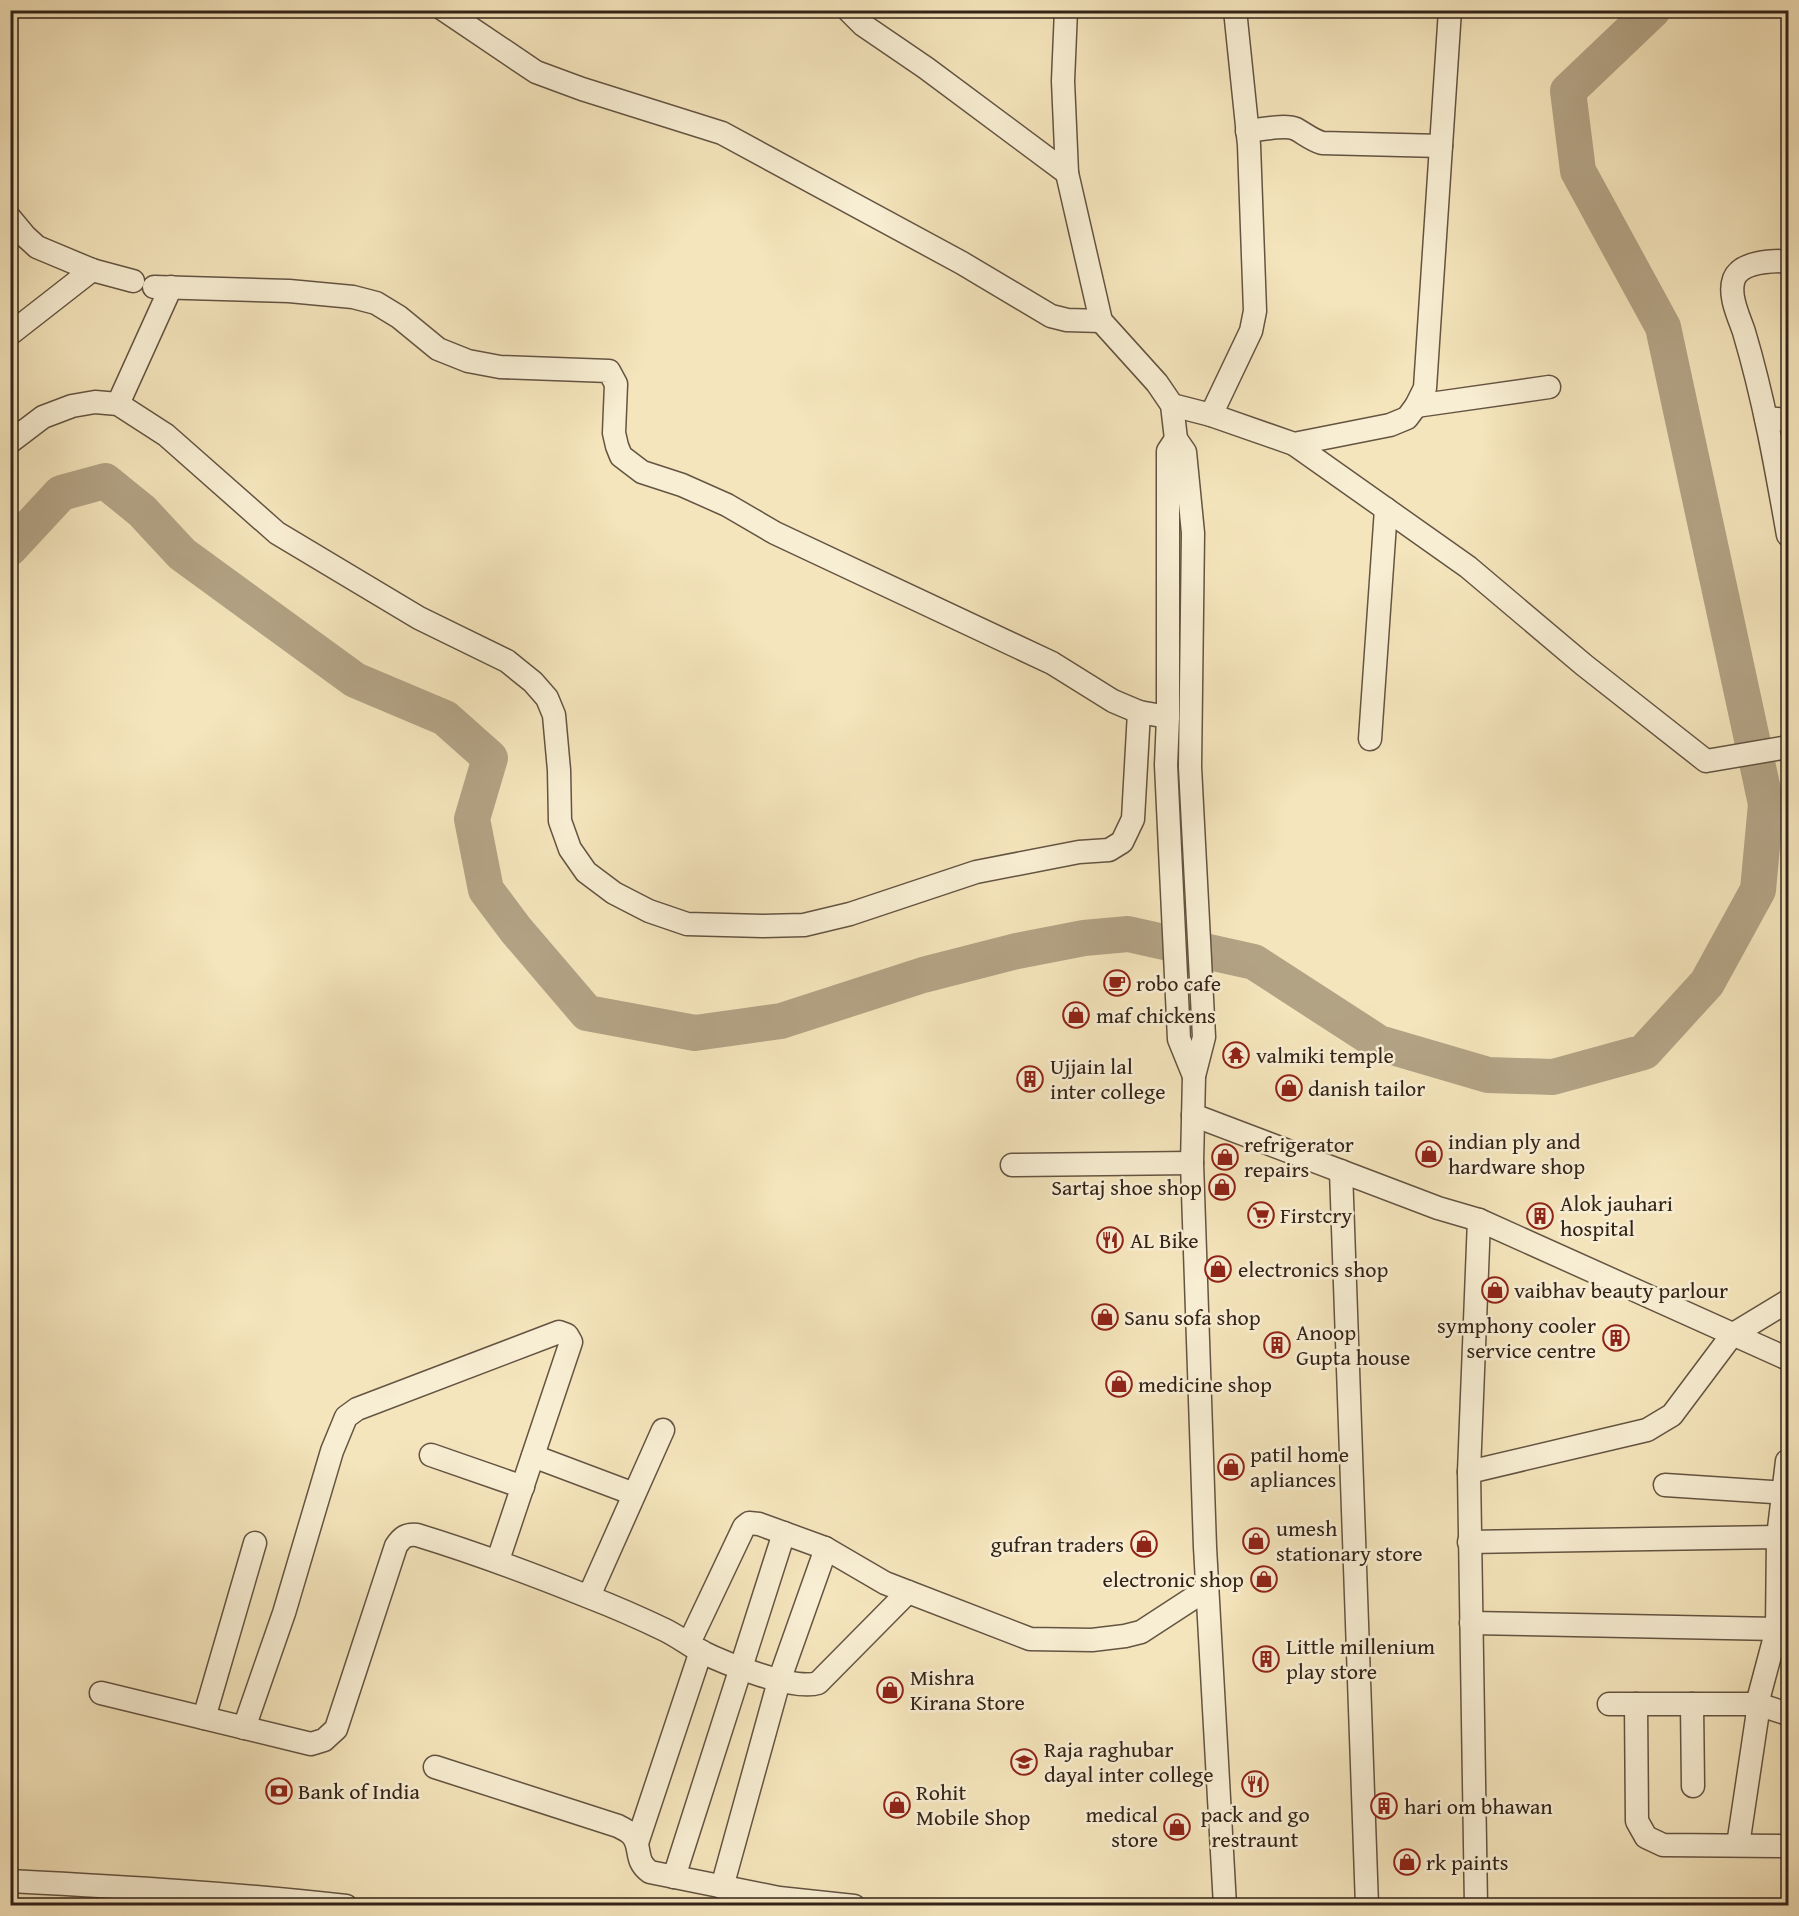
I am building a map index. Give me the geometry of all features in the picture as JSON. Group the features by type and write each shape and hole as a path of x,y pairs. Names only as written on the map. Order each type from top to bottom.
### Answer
{"street":[{"path":"444,10 536,72 582,89 722,133 962,263 1051,316 1067,320 1101,321"},
{"path":"848,10 863,25 926,68 1067,173"},
{"path":"1066,10 1063,81 1067,173 1101,321 1156,383 1172,405 1176,439 1185,452 1193,533 1190,767 1204,1037 1194,1076 1192,1163 1207,1589 1225,1905"},
{"path":"1211,415 1251,331 1255,311 1248,131 1235,10"},
{"path":"1294,444 1390,425 1407,418 1425,388 1450,10"},
{"path":"1248,131 1290,127 1311,140 1322,143 1441,146"},
{"path":"10,218 37,247 92,270 153,285 289,291 353,297 376,303 399,317 438,350 468,361 500,367 609,371 616,384 614,433 617,446 621,456 642,472 682,485 727,506 775,533 1052,663 1113,701 1139,712 1168,717"},
{"path":"1788,261 1754,264 1740,270 1732,289 1755,369 1788,535"},
{"path":"10,334 92,270"},
{"path":"118,404 153,285"},
{"path":"1416,406 1549,387"},
{"path":"10,442 43,417 72,406 95,402 118,404 166,435 277,533 420,618 507,661 533,682 547,698 554,715 559,770 560,821 570,849 586,872 614,893 649,911 687,924 804,925 850,914 976,872 1079,852 1108,850 1122,842 1133,819 1139,712"},
{"path":"1172,405 1211,415 1294,444 1468,567 1584,665 1706,761 1788,747"},
{"path":"1766,418 1788,420"},
{"path":"1176,439 1168,451 1166,765 1179,1039 1194,1076"},
{"path":"1370,740 1386,509"},
{"path":"1193,1115 1438,1208 1479,1220 1788,1359"},
{"path":"1012,1165 1192,1163"},
{"path":"1341,1172 1367,1905"},
{"path":"1476,1905 1469,1472 1479,1220"},
{"path":"1469,1472 1647,1430 1672,1415 1732,1335 1788,1301"},
{"path":"244,1728 284,1613 332,1451 344,1421 351,1412 559,1332 567,1335 571,1342 498,1560"},
{"path":"588,1596 663,1430"},
{"path":"431,1455 523,1487"},
{"path":"533,1456 634,1494"},
{"path":"1738,1845 1757,1718 1757,1704 1783,1630 1783,1538 1787,1461"},
{"path":"1665,1485 1785,1492"},
{"path":"854,1905 779,1898 650,1872 642,1867 639,1860 637,1843 695,1647 744,1527 753,1523 825,1548 885,1583 1030,1639 1092,1640 1142,1632 1207,1589"},
{"path":"674,1877 784,1533"},
{"path":"101,1693 311,1744 324,1740 336,1729 396,1546 400,1539 408,1534 498,1560 588,1596 741,1667 779,1681 810,1685 818,1683 908,1592"},
{"path":"1469,1542 1783,1538"},
{"path":"204,1718 255,1543"},
{"path":"722,1887 779,1681 825,1548"},
{"path":"1471,1623 1783,1630"},
{"path":"1609,1704 1757,1704 1788,1714"},
{"path":"1636,1704 1637,1821 1646,1837 1662,1845 1788,1846"},
{"path":"1692,1704 1694,1786"},
{"path":"435,1767 618,1826 631,1833 637,1843"},
{"path":"10,1881 146,1888 346,1905"}],"waterway":[{"path":"10,548 61,493 105,481 142,511 182,554 355,680 445,718 490,758 472,819 486,890 516,930 587,1013 695,1033 781,1021 923,975 1017,951 1084,938 1128,934 1254,962 1379,1043 1488,1075 1553,1077 1644,1052 1707,983 1758,890 1766,804 1663,327 1578,171 1568,91 1653,10"}],"place":[{"name":"robo cafe","path":"1117,983"},
{"name":"maf chickens","path":"1076,1015"},
{"name":"valmiki temple","path":"1236,1055"},
{"name":"Ujjain lal inter college","path":"1030,1079"},
{"name":"danish tailor","path":"1289,1088"},
{"name":"indian ply and hardware shop","path":"1429,1154"},
{"name":"refrigerator repairs","path":"1225,1157"},
{"name":"Sartaj shoe shop","path":"1222,1187"},
{"name":"Firstcry","path":"1261,1215"},
{"name":"Alok jauhari hospital","path":"1540,1216"},
{"name":"AL Bike","path":"1110,1240"},
{"name":"electronics shop","path":"1218,1269"},
{"name":"vaibhav beauty parlour","path":"1495,1290"},
{"name":"Sanu sofa shop","path":"1105,1317"},
{"name":"symphony cooler service centre","path":"1616,1338"},
{"name":"Anoop Gupta house","path":"1277,1345"},
{"name":"medicine shop","path":"1119,1384"},
{"name":"patil home apliances","path":"1231,1467"},
{"name":"umesh stationary store","path":"1256,1541"},
{"name":"gufran traders","path":"1144,1544"},
{"name":"electronic shop","path":"1264,1579"},
{"name":"Little millenium play store","path":"1266,1659"},
{"name":"Mishra Kirana Store","path":"890,1690"},
{"name":"Raja raghubar dayal inter college","path":"1024,1762"},
{"name":"pack and go restraunt","path":"1255,1784"},
{"name":"Bank of India","path":"279,1791"},
{"name":"Rohit Mobile Shop","path":"897,1805"},
{"name":"hari om bhawan","path":"1384,1806"},
{"name":"medical store","path":"1177,1827"},
{"name":"rk paints","path":"1407,1862"}]}
